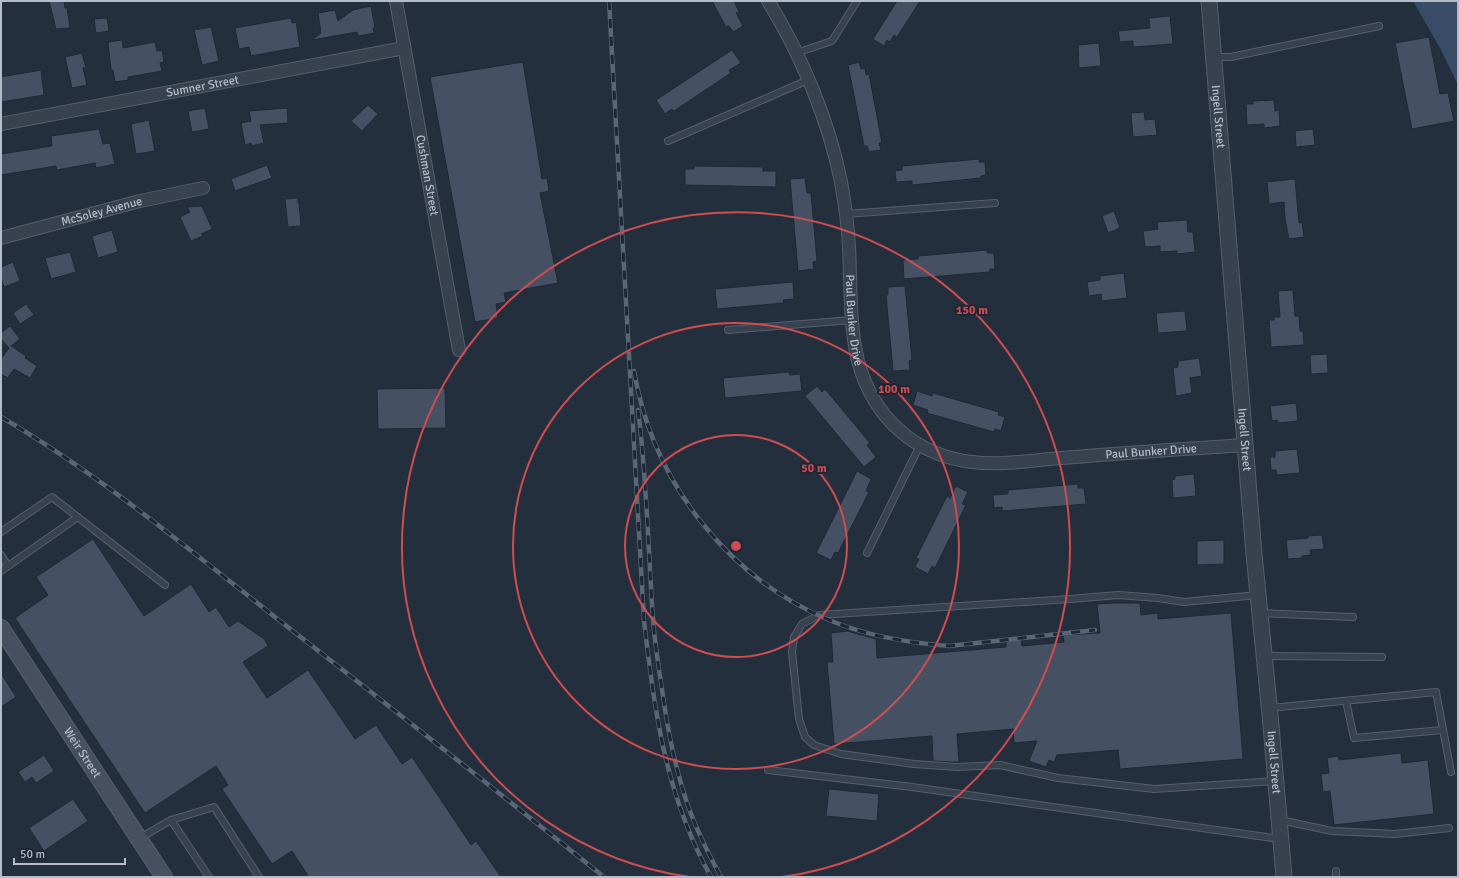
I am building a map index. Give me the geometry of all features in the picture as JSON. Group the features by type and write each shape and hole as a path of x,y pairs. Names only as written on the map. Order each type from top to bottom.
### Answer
{"main road":[{"name":"Weir Street","path":"1,628 164,877"}],"street":[{"name":"Cushman Street","path":"396,1 460,350"},
{"name":"Paul Bunker Drive","path":"768,1 784,28 808,80 836,159 846,214 852,320 858,360 870,394 890,422 901,433 932,452 972,462 1000,464 1129,452 1245,445"},
{"name":"Ingell Street","path":"1209,1 1259,613 1270,708 1278,820 1284,877"},
{"name":"Sumner Street","path":"1,124 404,48"},
{"name":"McSoley Avenue","path":"1,238 140,201 203,188"}],"lane":[{"path":"796,53 832,41 857,1"},
{"path":"1213,57 1231,57 1378,26"},
{"path":"668,141 808,80"},
{"path":"846,214 996,202"},
{"path":"728,330 852,320"},
{"path":"867,553 920,445"},
{"path":"1,532 52,496 165,585"},
{"path":"1,571 78,517"},
{"path":"1,555 8,566"},
{"path":"1258,595 1184,602 1118,594 1054,600 819,615 802,624 794,637 792,652 794,681 799,719 805,737 814,744 841,754 914,764 957,767 1000,766 1058,778 1154,789 1276,781"},
{"path":"1259,613 1353,617"},
{"path":"1264,656 1382,657"},
{"path":"1270,708 1436,692 1451,772"},
{"path":"1346,701 1354,738 1443,730"},
{"path":"768,770 912,787 1280,839"},
{"path":"139,839 171,820 214,807 259,877"},
{"path":"171,820 209,877"},
{"path":"1278,820 1332,831 1394,834 1449,828"}],"water":[{"path":"1413,1 1458,1 1458,85 1441,50"}],"building":[{"path":"49,1 64,1 65,8 67,8 70,28 56,29"},
{"path":"712,1 734,1 739,12 736,13 743,26 733,32 729,26 726,27"},
{"path":"897,1 920,1 897,37 894,35 890,42 887,40 884,46 873,39"},
{"path":"371,6 375,28 373,28 374,33 358,36 357,32 312,40 321,33 318,13 335,10 338,21 353,10"},
{"path":"1170,16 1173,44 1133,47 1133,41 1120,42 1118,31 1150,28 1149,18"},
{"path":"107,18 109,31 96,33 94,19"},
{"path":"291,18 292,23 296,22 300,47 251,56 249,47 239,49 235,28"},
{"path":"211,27 219,61 202,65 194,30"},
{"path":"1429,37 1440,94 1448,93 1454,121 1412,129 1395,43"},
{"path":"122,40 123,48 155,42 157,51 162,50 164,62 160,63 162,71 128,77 128,80 115,82 113,70 111,70 108,42"},
{"path":"1099,43 1101,66 1079,68 1078,45"},
{"path":"732,50 741,63 729,70 731,73 674,111 672,109 665,114 656,100"},
{"path":"82,53 86,68 83,68 87,85 72,88 65,57"},
{"path":"523,62 542,179 547,178 549,191 540,193 558,283 504,293 506,302 496,304 498,318 475,322 430,77"},
{"path":"859,62 861,69 865,68 866,75 869,74 882,143 879,143 881,150 869,152 867,146 864,146 848,65"},
{"path":"41,70 44,95 1,102 1,77"},
{"path":"1274,100 1275,111 1279,110 1280,126 1264,128 1264,124 1247,125 1246,104 1253,104 1253,101"},
{"path":"368,105 378,114 362,131 351,121"},
{"path":"205,108 209,129 192,132 188,111"},
{"path":"287,108 288,123 260,125 264,143 252,146 251,143 245,145 241,123 251,121 249,111"},
{"path":"1144,112 1145,120 1155,119 1157,135 1133,137 1131,113"},
{"path":"149,120 155,151 136,154 131,124"},
{"path":"99,129 103,144 110,143 115,164 96,168 95,163 57,170 56,166 1,175 1,154 52,146 51,136"},
{"path":"1313,129 1315,145 1296,147 1295,131"},
{"path":"979,159 979,162 985,162 986,175 981,176 981,178 912,185 912,181 896,182 895,171 902,170 902,166"},
{"path":"267,165 272,178 235,191 231,179"},
{"path":"694,166 763,167 763,171 776,171 776,187 685,185 685,169 694,169"},
{"path":"805,178 807,193 811,193 817,261 813,262 814,269 798,271 790,179"},
{"path":"1295,179 1299,223 1302,222 1304,237 1289,239 1285,219 1284,202 1269,204 1267,182"},
{"path":"298,198 301,226 288,227 285,199"},
{"path":"202,206 212,229 201,234 203,236 191,241 180,217 190,212 187,207"},
{"path":"1114,211 1120,228 1108,233 1102,216"},
{"path":"1187,220 1188,232 1193,232 1195,252 1177,254 1177,251 1160,252 1160,246 1145,247 1143,231 1158,229 1157,222"},
{"path":"112,230 118,252 98,258 92,236"},
{"path":"987,250 987,253 994,253 995,269 990,269 990,272 904,279 903,260 918,259 918,256"},
{"path":"70,252 76,272 51,279 45,258"},
{"path":"13,262 20,281 4,287 1,279 1,267"},
{"path":"1124,273 1127,298 1102,301 1101,294 1089,296 1087,282 1100,280 1100,276"},
{"path":"793,282 794,299 783,300 784,303 717,309 715,289"},
{"path":"905,286 912,360 909,361 910,370 893,371 886,295 888,295 888,287"},
{"path":"1293,290 1295,316 1299,316 1300,331 1303,331 1304,345 1271,347 1269,320 1274,320 1274,317 1280,317 1278,291"},
{"path":"26,304 34,315 20,324 13,313"},
{"path":"1185,311 1187,331 1158,333 1156,313"},
{"path":"10,326 20,339 11,346 26,356 25,358 37,366 30,378 14,369 8,378 1,374 1,359 9,348 1,339 1,333"},
{"path":"1327,354 1328,373 1311,374 1310,355"},
{"path":"1199,358 1202,376 1190,378 1192,393 1176,396 1173,368 1178,367 1178,361"},
{"path":"789,372 790,375 800,374 802,391 725,398 723,378"},
{"path":"817,386 822,392 825,389 870,443 867,445 876,457 864,467 805,396"},
{"path":"445,388 446,428 378,429 377,389"},
{"path":"917,391 932,396 933,393 999,412 998,415 1005,417 1001,431 995,429 994,432 927,413 928,410 913,405"},
{"path":"1296,403 1298,421 1278,423 1277,420 1272,421 1270,406"},
{"path":"1297,449 1300,473 1277,475 1276,470 1271,470 1270,457 1275,457 1275,451"},
{"path":"857,471 871,479 866,491 869,492 838,553 835,552 831,560 816,553"},
{"path":"1194,474 1196,496 1173,498 1172,480 1175,479 1175,476"},
{"path":"1078,484 1078,488 1084,488 1086,504 1002,511 1002,507 994,508 993,495 1008,494 1008,490"},
{"path":"956,486 968,492 962,504 966,505 935,568 932,566 928,574 915,567 919,559 916,558 947,496 950,498"},
{"path":"1322,535 1324,549 1310,550 1311,555 1302,556 1302,558 1288,559 1286,540"},
{"path":"93,539 144,616 191,584 209,612 216,607 229,627 238,621 264,639 268,646 243,662 267,698 308,670 355,739 376,725 402,764 412,757 471,845 476,841 501,877 309,877 292,851 272,864 222,789 228,785 216,766 145,813 15,618 48,595 36,577"},
{"path":"1224,540 1224,564 1197,565 1197,541"},
{"path":"1140,603 1141,615 1158,613 1158,619 1231,613 1243,759 1120,769 1118,750 1057,755 1054,762 1049,760 1046,767 1029,761 1037,741 1014,743 1013,729 957,734 959,762 933,761 932,736 834,744 827,662 833,662 831,633 847,631 876,639 877,658 1006,647 1006,640 1021,639 1022,646 1064,642 1063,635 1100,633 1097,604"},
{"path":"1,673 16,697 1,707"},
{"path":"1401,753 1402,763 1428,760 1434,814 1334,825 1330,791 1323,792 1321,774 1329,773 1327,758 1338,756 1339,760"},
{"path":"44,755 54,771 36,783 32,777 25,782 18,772"},
{"path":"829,789 879,794 877,821 826,816"},
{"path":"73,799 88,821 44,851 29,828"}],"railway":[{"path":"609,1 644,621 658,721 672,784 695,846 711,877"},
{"path":"634,371 644,412 658,452 678,489 702,523 730,554 761,581 796,604 834,622 862,632 905,641 934,645 949,646 1095,630"},
{"path":"638,410 645,488 654,630 668,728 676,766 687,803 702,841 721,877"},
{"path":"1,417 36,438 103,484 202,559 604,877"}]}
